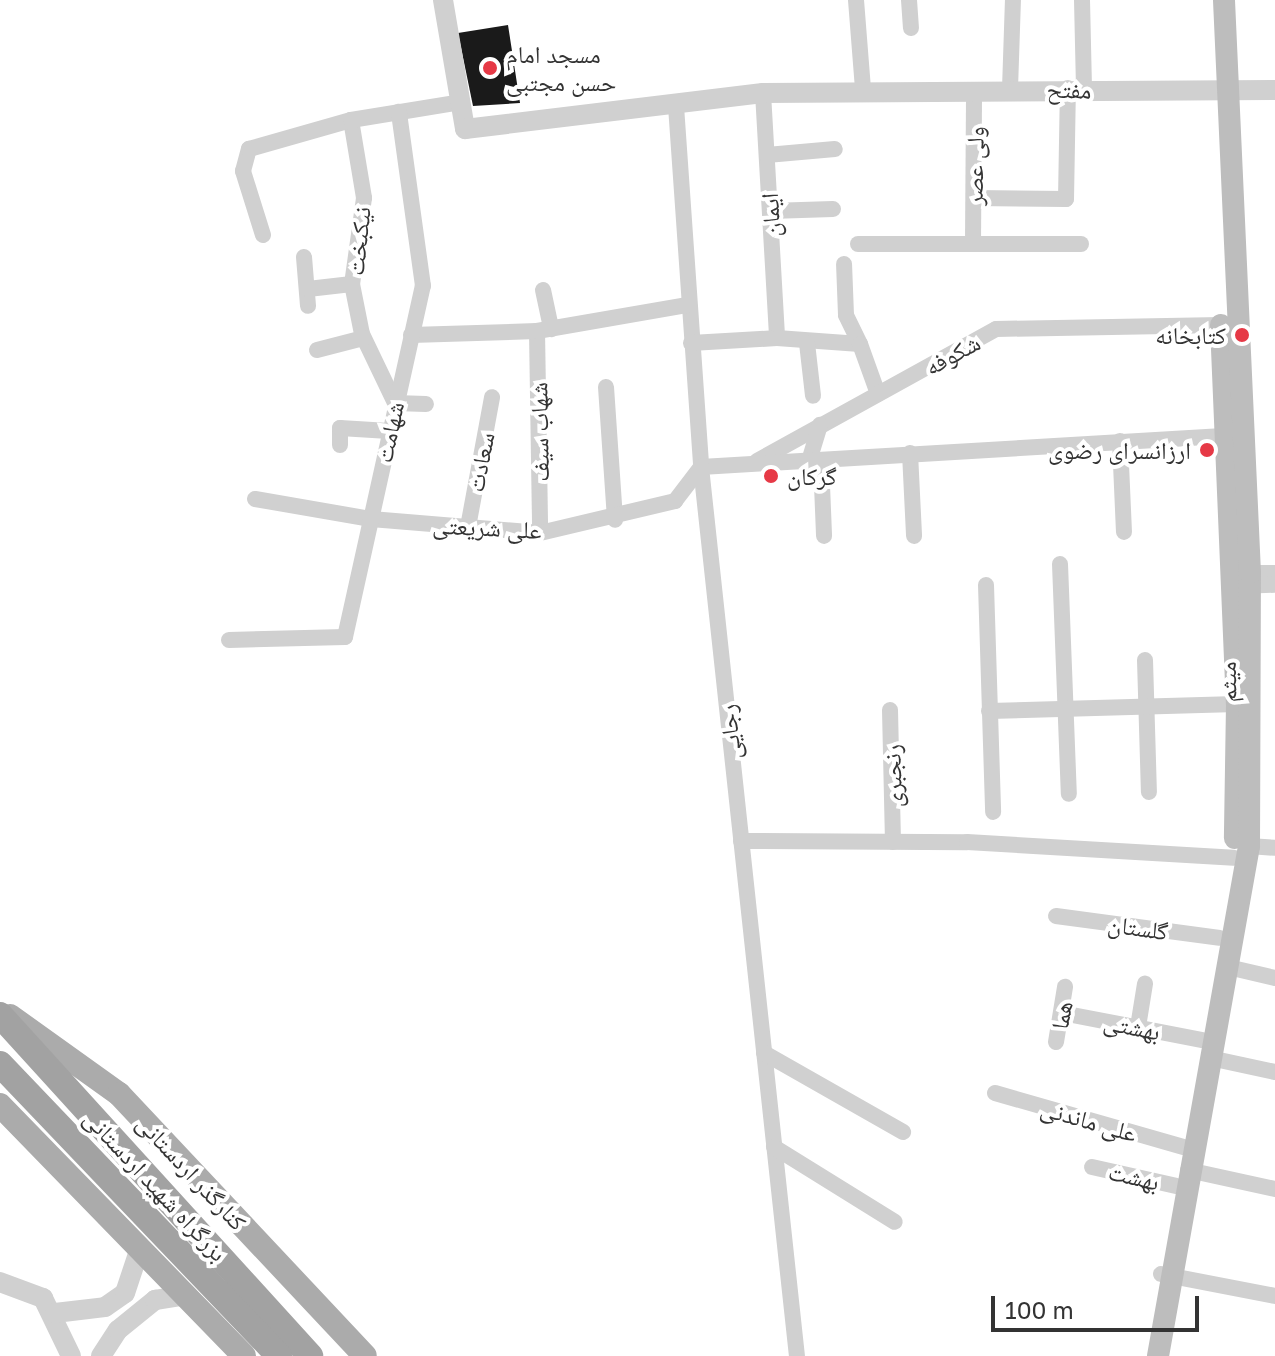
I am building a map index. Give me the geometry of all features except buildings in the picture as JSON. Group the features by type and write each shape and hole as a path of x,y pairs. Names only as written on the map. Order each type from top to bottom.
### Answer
{"highway":[{"name":"بزرگراه شهید اردستانی","path":"0,1015 310,1356"},
{"name":"بزرگراه شهید اردستانی","path":"0,1064 279,1356"}],"main road":[{"name":"میثم","path":"1182,1178 1183,1147 1228,967 1242,852 1239,579 1219,91 1209,0"},
{"name":"میثم","path":"1145,1356 1165,1274 1206,1049 1220,938 1242,852 1237,704 1239,579 1223,436 1219,91 1224,0"},
{"name":"کنارگذر اردستانی","path":"0,1009 119,1094 365,1356"},
{"path":"0,1105 244,1356"},
{"name":"میثم","path":"1158,1356 1165,1274"}],"street":[{"path":"263,235 243,171 249,149 351,120 461,102 443,0"},
{"path":"856,0 863,88"},
{"path":"909,0 911,28"},
{"path":"1010,89 1013,0"},
{"path":"974,198 1066,199 1082,0"},
{"name":"مفتح","path":"461,102 465,129 676,106 763,93 863,88 1275,90"},
{"name":"ولی عصر","path":"973,243 974,90"},
{"name":"ایمان","path":"763,93 777,338"},
{"name":"رجایی","path":"676,106 701,467 797,1356"},
{"name":"شهامت","path":"229,640 345,637 423,286 399,112"},
{"name":"نیکبخت","path":"351,120 364,198 352,284 363,338 395,403"},
{"path":"767,155 835,149"},
{"path":"770,211 833,209"},
{"path":"858,244 1081,244"},
{"path":"304,257 308,298 352,284"},
{"path":"844,264 846,315 878,394"},
{"name":"شهاب سیف","path":"540,533 543,290"},
{"path":"411,335 544,330 688,305"},
{"name":"شکوفه","path":"753,463 996,329 1221,325"},
{"path":"317,350 363,338"},
{"path":"691,343 777,338 807,343 860,344"},
{"path":"807,343 813,396"},
{"path":"606,387 615,520"},
{"name":"سعادت","path":"468,527 492,397"},
{"path":"395,403 426,404"},
{"path":"341,410 340,437 389,431"},
{"path":"820,425 815,461 824,536"},
{"path":"701,467 1223,436"},
{"path":"1120,441 1124,532"},
{"path":"910,453 914,536"},
{"name":"علی شریعتی","path":"255,499 371,519 540,533 615,520 675,501 701,467"},
{"path":"1060,564 1069,794"},
{"path":"1239,579 1275,573"},
{"path":"1239,579 1275,585"},
{"path":"986,585 993,812"},
{"path":"1145,660 1149,792"},
{"path":"989,711 1237,704"},
{"name":"رنجبری","path":"890,710 893,842"},
{"path":"741,841 1242,852 1275,848"},
{"name":"گلستان","path":"1056,916 1220,938"},
{"path":"1228,967 1275,978"},
{"path":"1138,1027 1145,984"},
{"name":"هما","path":"1056,1042 1065,987"},
{"name":"بهشتی","path":"1062,1013 1138,1027 1275,1072"},
{"path":"764,1053 903,1132"},
{"name":"علی ماندنی","path":"995,1093 1183,1147"},
{"path":"774,1147 895,1222"},
{"name":"بهشت","path":"1092,1167 1275,1189"},
{"path":"55,1313 105,1307 125,1293 140,1248"},
{"path":"1165,1274 1275,1296"},
{"path":"0,1282 27,1287 55,1313 71,1356"},
{"path":"101,1356 155,1300 185,1295"}],"place":[{"name":"مسجد امام حسن مجتبی","path":"490,68"},
{"name":"کتابخانه","path":"1242,335"},
{"name":"ارزانسرای رضوی","path":"1207,450"},
{"name":"گرکان","path":"771,476"}]}
